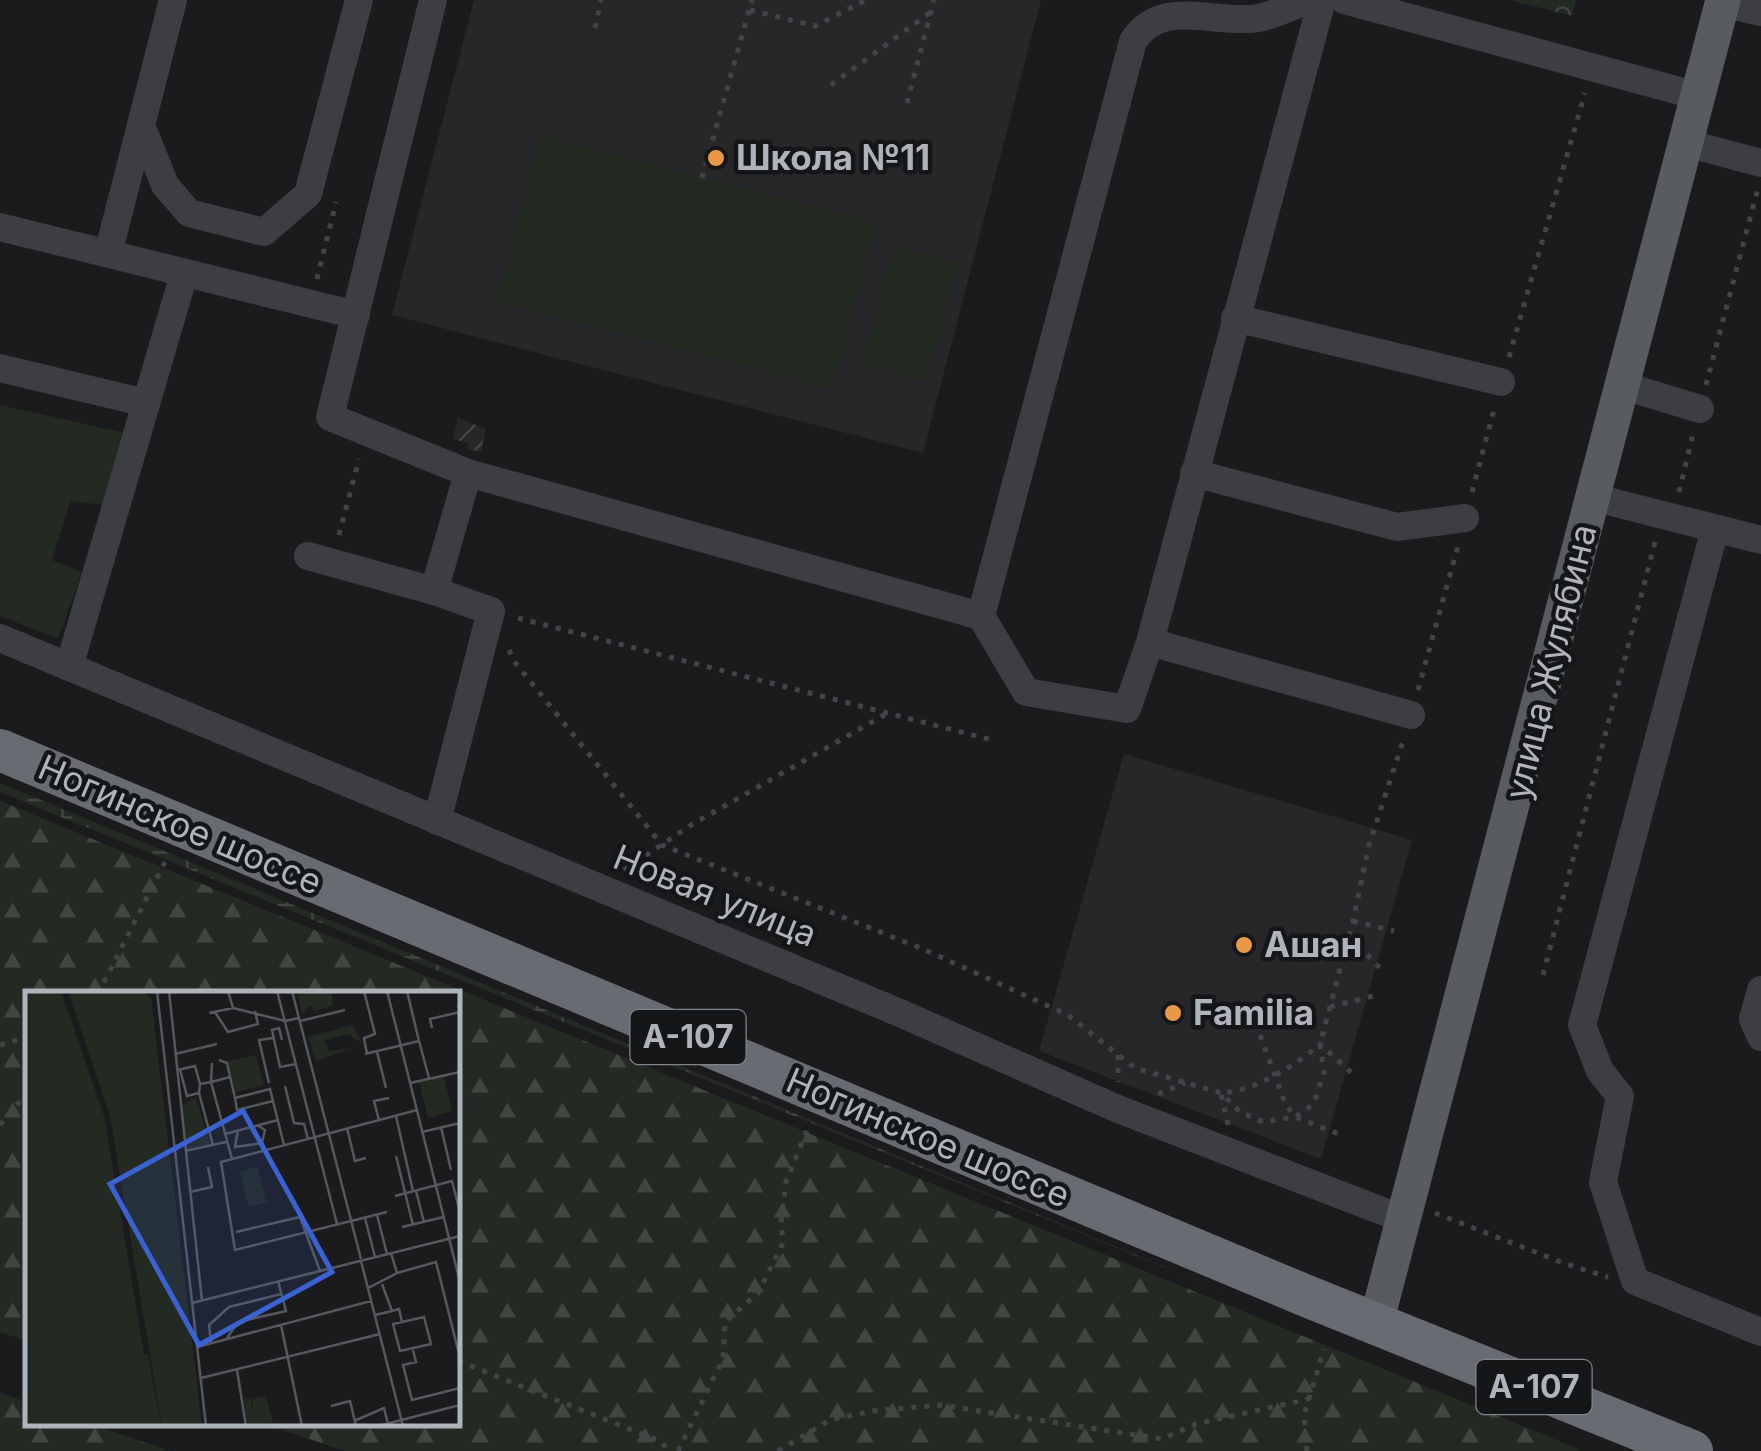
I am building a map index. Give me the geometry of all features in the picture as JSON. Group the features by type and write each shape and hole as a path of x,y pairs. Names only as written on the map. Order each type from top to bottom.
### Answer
{"highway":[{"name":"Ногинское шоссе","path":"0,750 1692,1451"}],"main road":[{"name":"улица Жулябина","path":"1376,1323 1722,2"}],"street":[{"path":"108,254 173,0"},
{"path":"141,126 166,185 189,213 264,232 308,194 359,0"},
{"path":"433,0 330,417 468,473 981,616 1026,692 1127,709 1150,642 1322,0"},
{"path":"981,616 1133,40 1141,26 1154,16 1252,20 1309,0"},
{"path":"1344,0 1698,96"},
{"path":"1722,2 1761,12"},
{"path":"1686,143 1761,163"},
{"path":"0,228 356,315"},
{"path":"68,666 184,274"},
{"path":"1235,318 1502,382"},
{"path":"0,368 146,403"},
{"path":"1621,385 1700,409"},
{"path":"1194,472 1397,527 1465,518"},
{"path":"434,591 468,473"},
{"path":"1592,497 1761,540"},
{"path":"1715,529 1582,1025 1600,1071 1620,1096 1603,1182 1635,1282 1761,1332"},
{"path":"320,559 434,591 490,612 438,821"},
{"name":"Новая улица","path":"0,638 900,1013 1118,1110 1405,1211"},
{"path":"1150,642 1412,716"},
{"path":"1761,990 1753,1019 1761,1037"}],"path":[{"path":"595,28 601,0"},
{"path":"702,178 752,0"},
{"path":"750,10 815,26 866,0"},
{"path":"906,104 934,0"},
{"path":"831,85 932,12"},
{"path":"490,612 514,661 662,845 922,949 1068,1015 1135,1068 1221,1093 1240,1112 1263,1122 1295,1117 1311,1106 1321,1084 1320,1044 1369,845 1412,716 1592,70"},
{"path":"1543,975 1761,175"},
{"path":"320,559 366,432"},
{"path":"490,612 996,741"},
{"path":"597,888 691,825 887,713"},
{"path":"100,991 166,860"},
{"path":"1353,921 1394,931"},
{"path":"1349,936 1383,971"},
{"path":"1330,1007 1377,995"},
{"path":"1260,1035 1285,1102 1295,1117 1339,1134"},
{"path":"0,1045 25,1038"},
{"path":"1232,1092 1303,1059 1320,1044"},
{"path":"1320,1044 1355,1076"},
{"path":"0,1125 25,1096"},
{"path":"678,1451 723,1359 726,1322 758,1293 782,1243 786,1182 806,1130"},
{"path":"1405,1211 1597,1275 1635,1282"},
{"path":"1298,1451 1307,1450 1304,1415 1324,1349"},
{"path":"460,1361 662,1442 668,1451"},
{"path":"778,1451 830,1420 872,1411 940,1405 1162,1439 1196,1424 1309,1399"}],"shaded area":[{"name":"Школа №11","path":"474,0 1041,0 923,453 392,315"},
{"path":"458,418 486,429 481,452 453,439"},
{"path":"1124,754 1412,840 1321,1159 1039,1051"}],"green space":[{"path":"1510,0 1576,0 1572,16"},
{"path":"540,135 876,223 833,389 497,301"},
{"path":"893,246 958,263 927,381 863,364"},
{"path":"0,405 125,433 104,505 70,501 52,560 82,572 58,639 0,616"},
{"path":"0,783 1242,1299 0,792"},
{"path":"0,801 1583,1451 345,1451 271,1426 460,1426 460,991 25,991 25,1340 0,1332"},
{"path":"0,1393 25,1401 25,1426 96,1426 171,1451 0,1451"}],"place":[{"name":"Школа №11","path":"716,158"},
{"name":"Ашан","path":"1244,945"},
{"name":"Familia","path":"1173,1013"}]}
